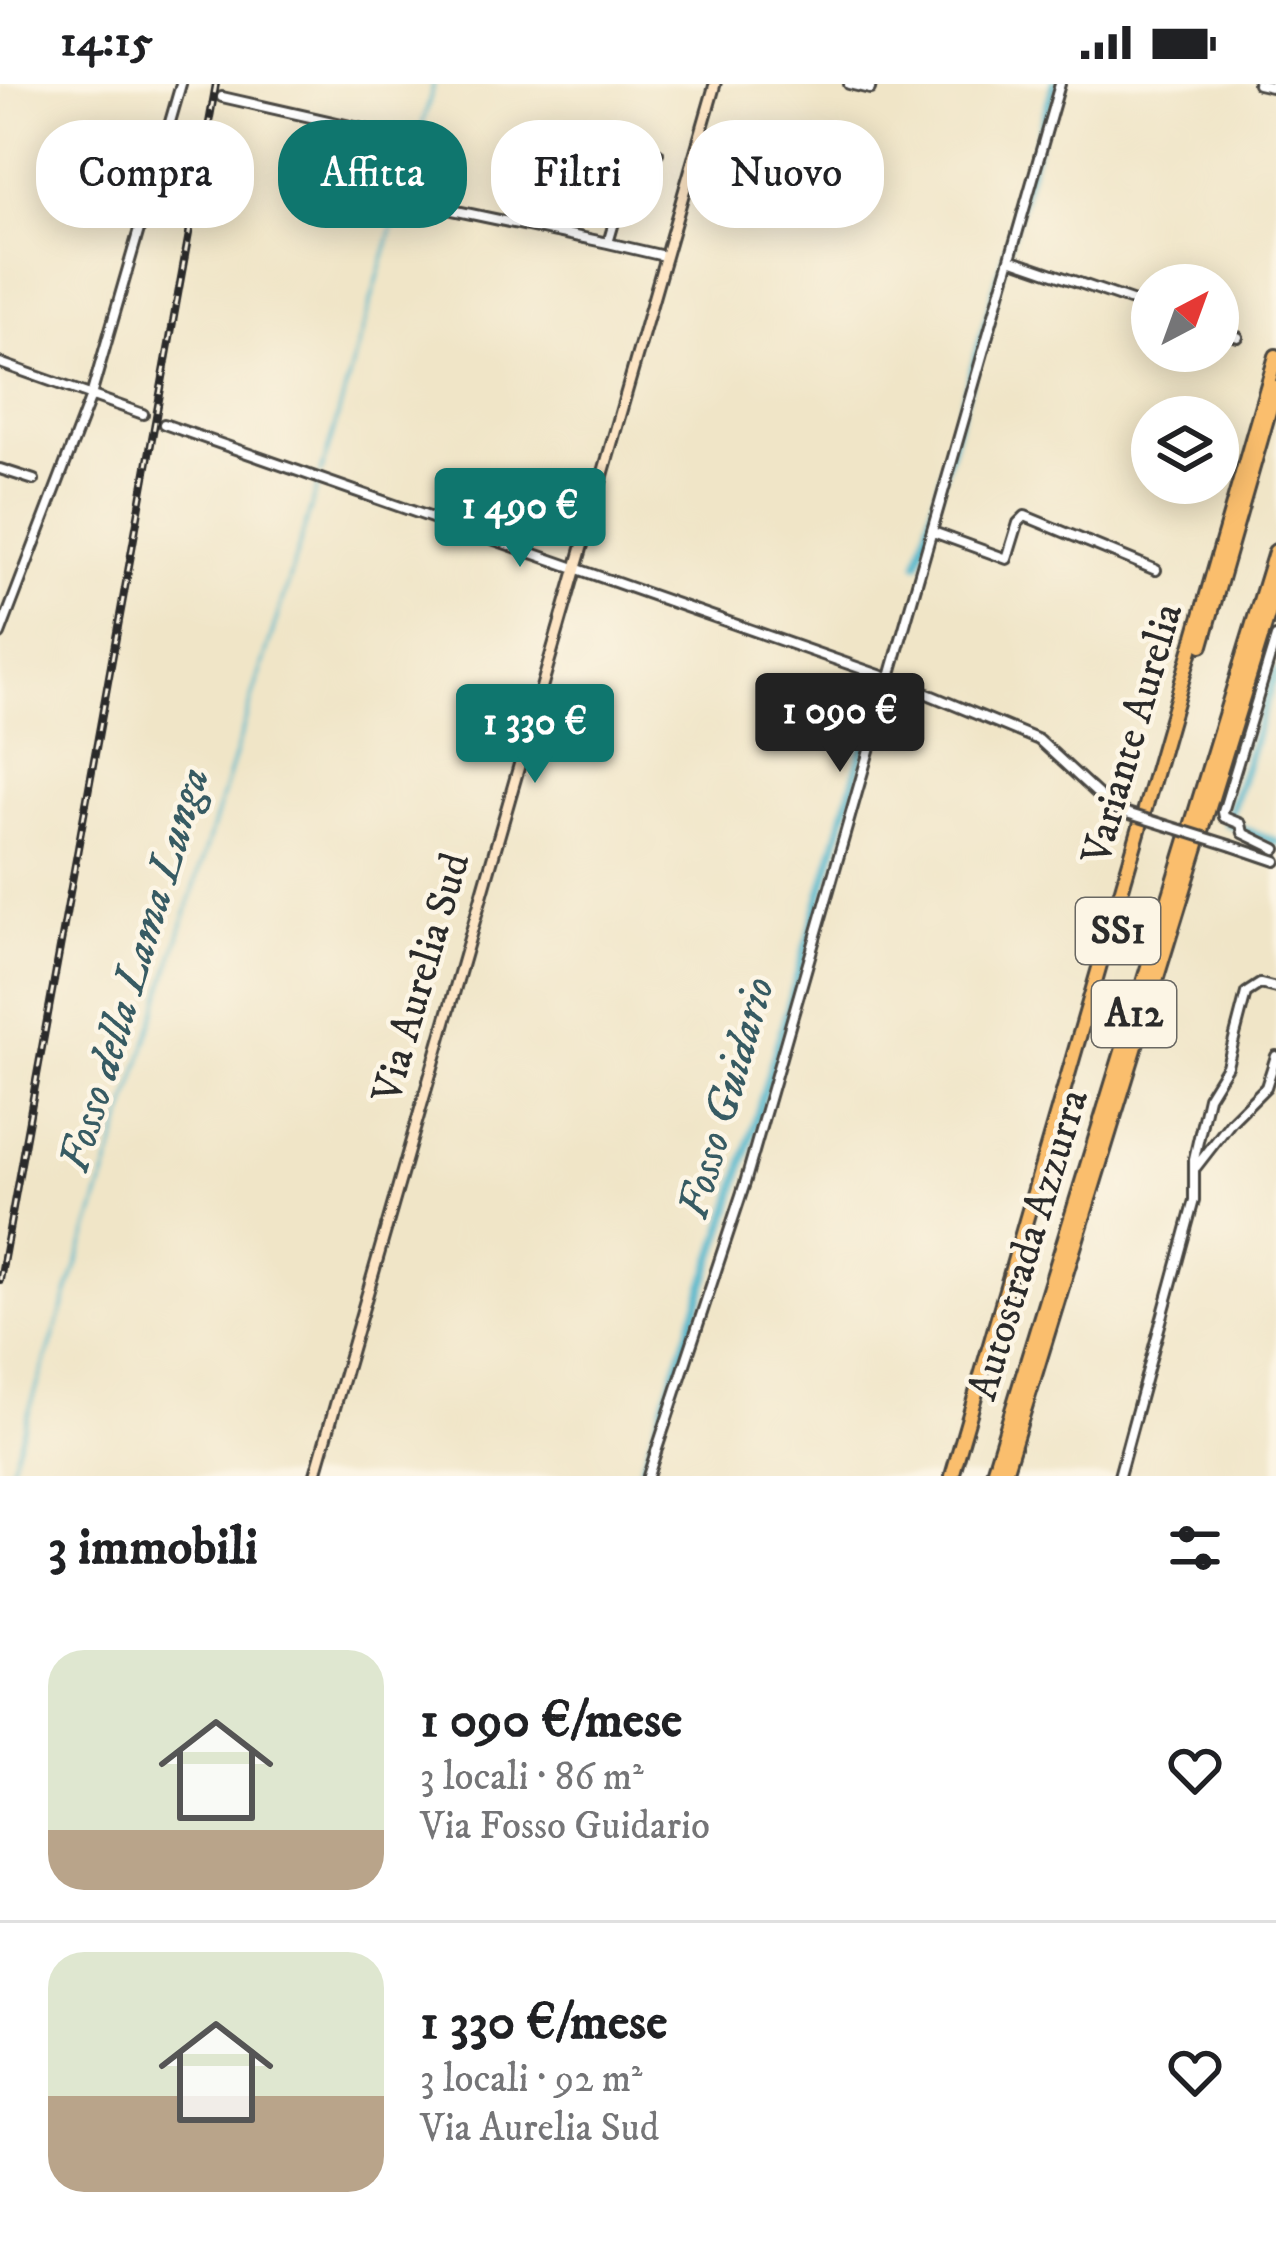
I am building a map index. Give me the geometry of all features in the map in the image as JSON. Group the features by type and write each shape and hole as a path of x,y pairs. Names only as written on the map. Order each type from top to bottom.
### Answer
{"highway":[{"name":"Variante Aurelia","path":"957,1476 1276,356"},
{"name":"Variante Aurelia","path":"957,1476 1276,387"},
{"name":"Autostrada Azzurra","path":"993,1476 1276,552"},
{"name":"Autostrada Azzurra","path":"1003,1476 1276,586"}],"main road":[{"name":"Via Aurelia Sud","path":"315,1476 715,84"}],"street":[{"path":"0,634 91,397 181,84"},
{"path":"849,84 869,89 871,84"},
{"path":"648,1476 745,1183 1060,84"},
{"path":"1258,84 1276,88"},
{"path":"222,98 322,120"},
{"path":"467,213 664,256"},
{"path":"608,243 612,228"},
{"path":"1010,259 1131,301"},
{"path":"0,363 143,415"},
{"path":"164,424 891,679 1039,740 1114,809 1276,861"},
{"path":"0,470 34,480"},
{"path":"933,532 1002,560 1011,554 1018,523 1025,516 1156,570"},
{"path":"1276,637 1224,805 1227,818 1276,848"},
{"path":"1118,1476 1194,1200 1208,1097 1227,1066 1246,993 1254,985 1276,988"},
{"path":"1195,1168 1266,1087 1276,1056"}],"waterway":[{"name":"Fosso della Lama Lunga","path":"321,474 434,84"},
{"name":"Fosso Guidario","path":"918,562 1054,84"},
{"name":"Fosso della Lama Lunga","path":"8,1476 99,1197 319,481"},
{"path":"1276,671 1227,823 1276,842"},
{"name":"Fosso Guidario","path":"640,1476 730,1209 867,735"}],"railway":[{"path":"0,1280 216,84"}]}
